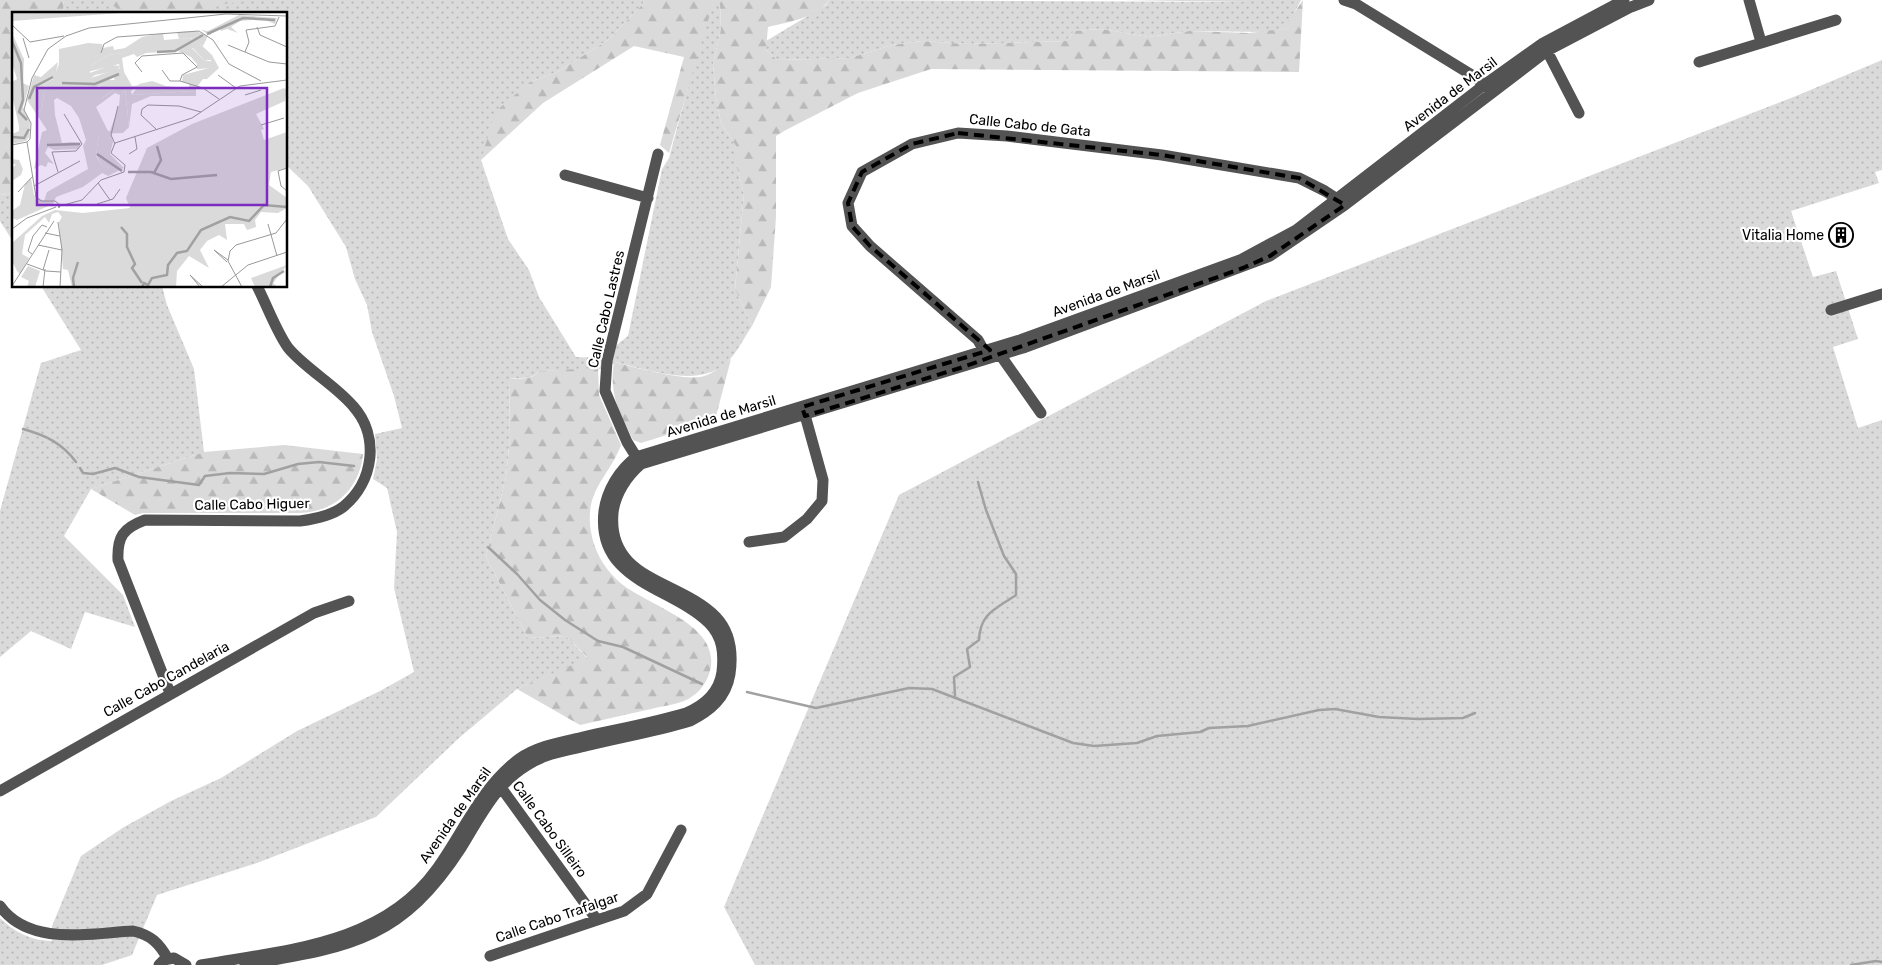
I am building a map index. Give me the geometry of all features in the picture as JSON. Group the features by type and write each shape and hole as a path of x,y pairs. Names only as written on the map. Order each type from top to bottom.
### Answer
{"street":[{"path":"1344,0 1356,4 1488,88"},
{"name":"Avenida de Marsil","path":"201,965 314,944 349,935 391,914 407,902 435,871 498,784 525,766 541,758 690,721 714,706 726,688 732,656 730,643 720,624 706,609 642,574 627,561 614,534 613,509 617,496 638,461 1001,356 1243,268 1270,256 1488,88 1545,47 1627,2 1649,0"},
{"path":"1749,0 1760,42"},
{"path":"1699,62 1836,20"},
{"path":"1545,47 1579,113"},
{"name":"Calle Cabo de Gata","path":"984,351 978,340 870,246 852,226 848,203 862,172 912,144 958,133 1007,136 1162,155 1299,178 1341,202"},
{"name":"Calle Cabo Lastres","path":"638,461 605,391 607,361 658,154"},
{"path":"565,175 648,198"},
{"name":"Avenida de Marsil","path":"804,412 984,351 1240,260 1265,248 1341,202"},
{"name":"Calle Cabo Higuer","path":"170,693 118,560 117,544 124,532 133,524 145,520 300,521 321,518 342,508 357,493 367,478 370,442 364,422 353,406 289,349 258,288"},
{"path":"1832,310 1882,294"},
{"path":"1001,356 1041,413"},
{"path":"749,542 784,537 807,519 822,501 823,480 804,412"},
{"name":"Calle Cabo Candelaria","path":"0,791 314,613 349,601"},
{"name":"Avenida de Marsil","path":"245,965 319,952 352,943 396,921 412,908 442,877 498,784"},
{"name":"Calle Cabo Silleiro","path":"498,784 597,920"},
{"name":"Calle Cabo Trafalgar","path":"490,956 624,911 647,894 681,830"},
{"path":"0,906 18,922 33,930 52,934 133,930 144,933 157,941 164,962 179,959 186,965"}],"highlighted area":[{"path":"958,133 1162,155 1299,178 1345,205 1270,256 1243,268 960,368 805,416 802,407 990,350 870,246 852,226 848,203 862,172 912,144"}],"green space":[{"path":"0,0 64,0 63,12 12,12 12,193 0,195"},
{"path":"64,0 644,0 643,4 608,40 557,72 530,82 481,160 508,239 529,270 539,297 576,357 600,358 628,336 662,169 669,158 700,43 713,3 720,4 721,29 713,64 716,98 721,123 736,146 736,164 744,194 735,289 752,326 731,358 720,368 706,374 692,376 660,373 615,362 607,369 539,371 530,377 509,379 510,437 506,477 486,557 528,638 566,636 588,659 517,689 459,738 376,817 257,863 157,895 132,955 102,965 0,965 0,918 11,928 24,935 52,941 52,926 81,856 124,827 171,801 221,778 297,731 380,691 414,672 394,588 397,532 387,488 373,479 377,459 375,434 402,428 394,396 372,332 367,305 355,279 346,247 308,186 288,167 288,12 63,12"},
{"path":"106,0 253,0 210,6 208,12 121,12"},
{"path":"644,0 829,0 818,11 810,15 768,27 766,50 777,60 850,58 892,45 922,41 967,44 1066,41 1074,31 1102,29 1149,37 1189,31 1249,33 1283,29 1303,0 1299,72 931,69 858,93 784,131 776,136 776,217 771,287 752,326 735,289 744,194 736,164 736,146 721,123 716,98 713,64 721,29 720,4 713,4 669,153 660,145 684,57 634,46 543,103 481,160 495,112 530,82 557,72 608,40 643,4"},
{"path":"829,0 1244,2 1245,0 1301,0 1290,21 1283,29 1267,32 1189,31 1149,37 1102,29 1074,31 1066,41 967,44 922,41 892,45 850,58 777,60 766,50 766,41 826,5"},
{"path":"1123,0 1245,0 1244,2"},
{"path":"1882,60 1882,170 1875,172 1879,183 1791,211 1813,277 1836,271 1858,339 1833,347 1858,428 1882,420 1882,965 755,965 724,907 899,495 1266,301 1796,96"},
{"path":"12,193 12,240 0,221 0,195"},
{"path":"42,288 163,288 167,305 194,369 204,452 91,489 64,536 123,595 135,627 85,612 71,649 31,631 0,657 0,511 41,363 81,350"},
{"path":"731,359 715,420 641,443 633,440 614,394 614,362 660,373 696,377 711,373"},
{"path":"598,368 599,395 621,445 616,457 598,486 591,505 591,532 594,545 603,563 616,579 628,589 679,618 694,629 705,641 711,656 709,674 705,683 688,699 676,704 580,725 517,689 588,658 566,636 528,638 486,557 506,477 510,437 509,379 530,377 539,371"},
{"path":"284,445 363,454 361,466 357,477 344,496 335,503 313,512 143,513 135,515 91,489 204,452"}],"waterway":[{"path":"23,429 53,441 71,455 76,462"},
{"path":"80,468 83,473 93,474 115,468 139,477 199,485 205,476 230,473 264,474 298,464 319,462 354,466"},
{"path":"955,696 954,677 970,667 967,649 979,640 982,624 990,613 1016,595 1016,574 1004,556 986,510 978,482"},
{"path":"488,547 517,574 540,600 565,620 598,641 623,647 702,684"},
{"path":"747,692 816,708 909,688 932,689 1073,743 1094,746 1137,743 1157,736 1200,732 1209,728 1248,726 1319,710 1335,709 1379,717 1418,719 1463,718 1475,713"},
{"path":"1851,965 1876,961 1882,962"}],"place":[{"name":"Vitalia Home","path":"1841,235"}]}
